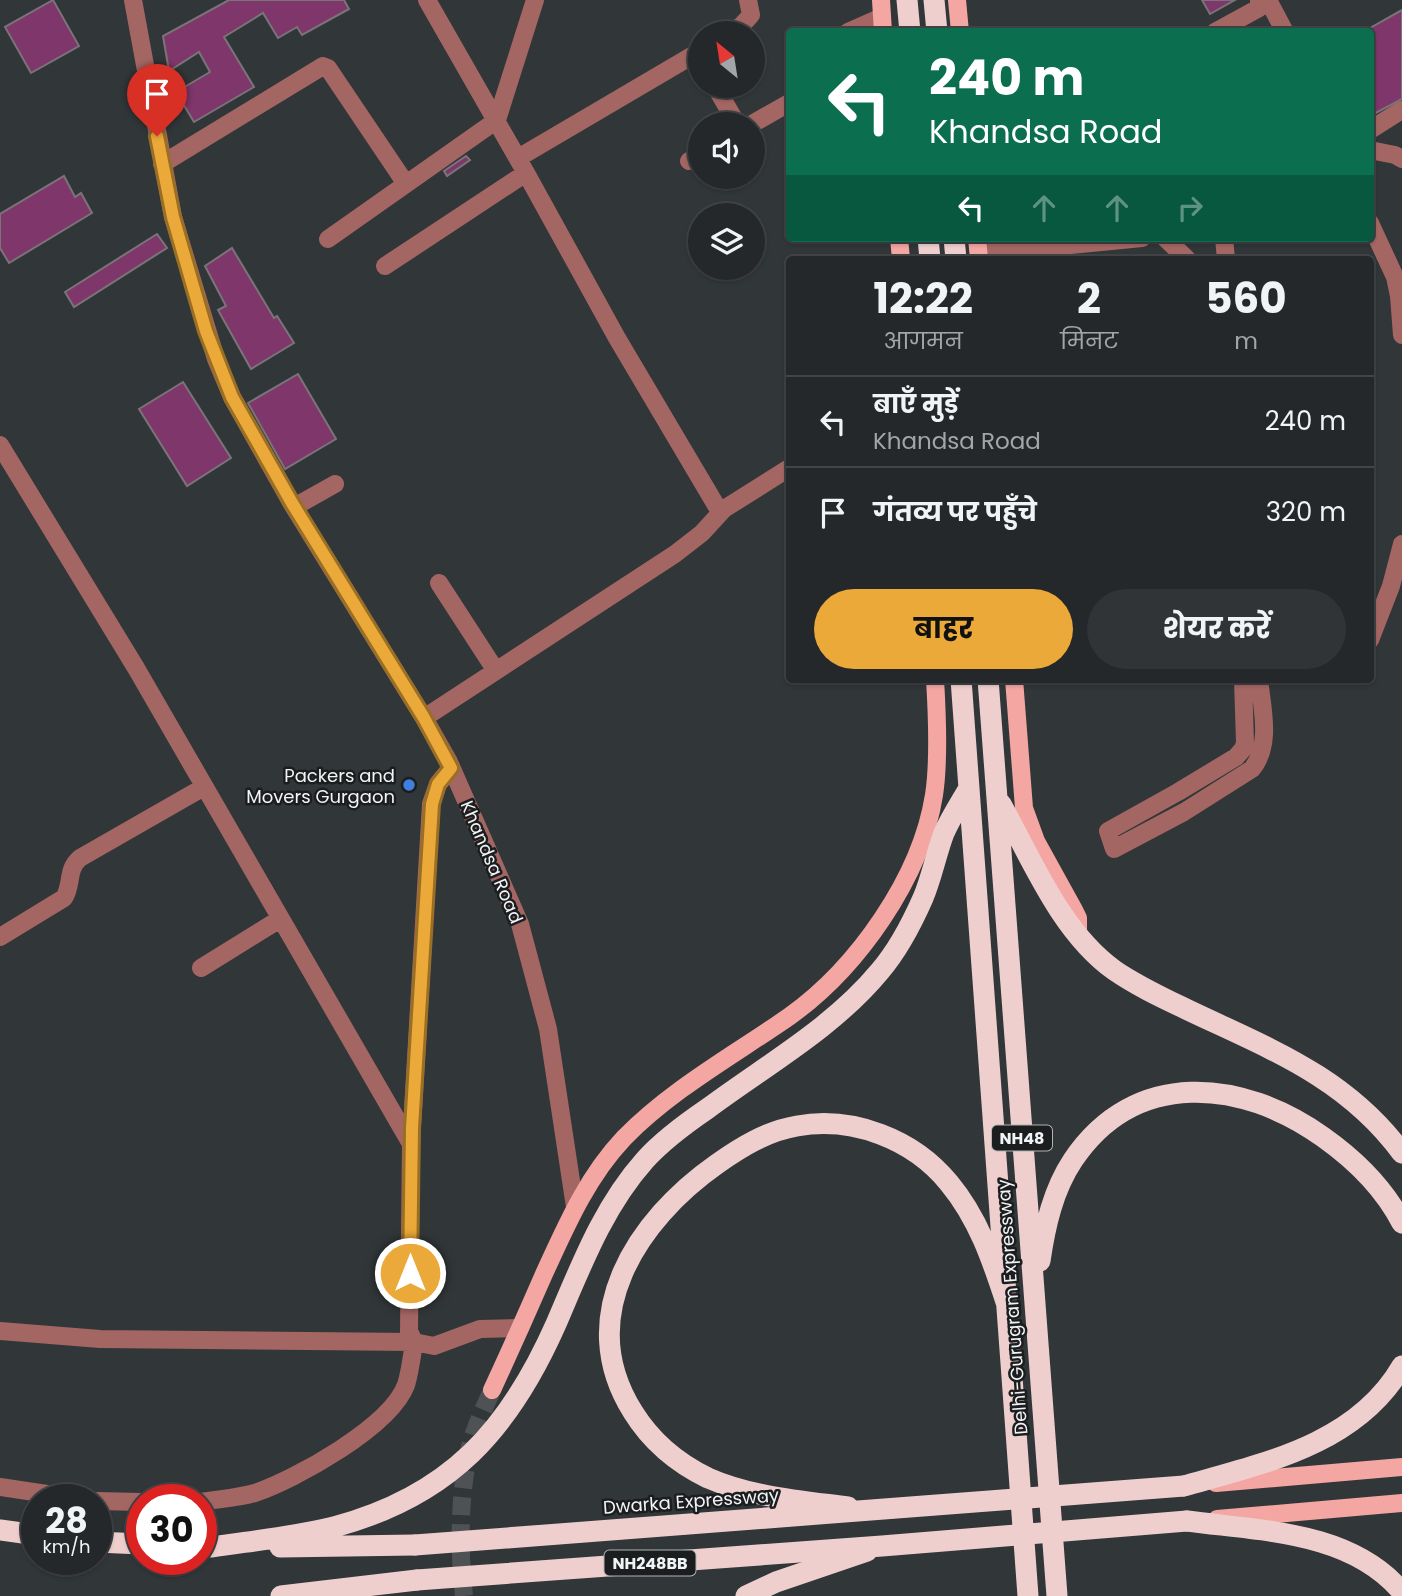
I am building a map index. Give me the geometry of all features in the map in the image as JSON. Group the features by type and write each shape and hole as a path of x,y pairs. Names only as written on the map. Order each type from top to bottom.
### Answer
{"highway":[{"path":"907,0 910,28"},
{"path":"934,0 937,28"},
{"name":"Delhi-Gurugram Expressway","path":"961,683 1028,1596"},
{"name":"Delhi-Gurugram Expressway","path":"988,683 1057,1596"},
{"path":"217,1545 333,1527 382,1511 448,1473 486,1440 513,1405 538,1365 597,1229 621,1191 646,1159 677,1130 833,1018 857,997 882,969 907,931 918,908 945,831 969,788"},
{"path":"996,796 1056,904 1078,936 1113,969 1148,990 1323,1077 1369,1114 1402,1153"},
{"path":"1034,1298 1044,1233 1060,1184 1073,1161 1091,1137 1107,1123 1140,1103 1157,1097 1182,1092 1222,1092 1268,1105 1290,1116 1322,1136 1352,1160 1387,1198 1402,1223"},
{"path":"877,1510 801,1501 724,1484 677,1460 661,1447 639,1421 622,1392 613,1359 610,1327 614,1295 621,1272 643,1234 682,1191 737,1150 777,1131 816,1123 832,1123 868,1130 902,1144 933,1166 971,1213 987,1245 1006,1302"},
{"name":"Dwarka Expressway","path":"217,1547 415,1545 1184,1486 1248,1468 1332,1434 1365,1413 1380,1398 1402,1366"},
{"path":"1187,1521 1264,1531 1341,1549 1371,1564 1402,1592"},
{"name":"NH248BB","path":"281,1596 417,1580 1187,1521"},
{"path":"0,1530 21,1533"},
{"path":"746,1596 776,1582 882,1546"}],"main road":[{"path":"957,0 960,28"},
{"path":"492,1390 575,1207 601,1164 624,1138 686,1086 814,996 832,979 889,909 906,882 927,824 934,794 937,708 934,683"},
{"path":"1014,683 1024,808 1036,841 1073,908 1077,918 1078,936"},
{"path":"1184,1486 1402,1467"},
{"path":"1187,1521 1402,1503"}],"street":[{"name":"Khandsa Road","path":"133,0 173,217 216,359 232,397 294,507 424,718 451,768 520,924 548,1029 575,1207"},
{"path":"427,0 617,338 720,512"},
{"path":"328,239 496,120 535,0"},
{"path":"746,21 751,15 748,0"},
{"path":"1222,28 1259,8 1259,0"},
{"path":"1268,0 1283,28"},
{"path":"856,28 882,16"},
{"path":"385,266 522,165 688,62"},
{"path":"162,164 323,66 328,68 406,184"},
{"path":"765,117 786,105"},
{"path":"1374,128 1402,110"},
{"path":"1374,151 1402,159"},
{"path":"1374,231 1390,262 1399,296 1402,335"},
{"path":"978,250 1087,242"},
{"path":"1169,242 1184,256"},
{"path":"1374,263 1390,262"},
{"path":"0,445 110,622 411,1144"},
{"path":"424,718 694,540 720,512 786,470"},
{"path":"294,507 335,484"},
{"path":"1374,630 1391,586 1402,544"},
{"path":"439,583 496,671"},
{"path":"1243,683 1243,749 1236,757 1189,786 1108,831 1114,849 1184,812 1252,769 1260,760 1264,744 1259,683"},
{"path":"1243,749 1260,760"},
{"path":"217,1499 251,1494 283,1482 354,1442 397,1401 406,1385 414,1342 409,1331 411,1144 432,804 438,784 451,768"},
{"path":"0,937 64,898 70,869 80,858 204,787"},
{"path":"201,968 280,919"},
{"path":"0,1331 100,1339 414,1342 433,1346 480,1329 520,1328"},
{"path":"0,1487 21,1490"}],"building":[{"path":"53,0 79,46 31,73 5,27"},
{"path":"229,0 344,0 349,9 302,35 297,27 278,38 263,13 224,37 254,87 194,122 176,92 210,72 199,52 169,71 163,36"},
{"path":"1202,0 1235,0 1210,14"},
{"path":"1402,10 1402,99 1374,114 1374,28 1370,28"},
{"path":"466,156 470,160 447,176 444,171"},
{"path":"64,176 75,197 81,193 92,213 9,263 0,248 0,214"},
{"path":"157,234 167,248 74,307 65,292"},
{"path":"232,248 274,318 277,316 294,343 251,369 218,310 226,306 205,266"},
{"path":"298,374 336,439 285,469 248,403"},
{"path":"183,382 231,458 187,486 139,409"}],"tunnel":[{"path":"464,1596 461,1526 465,1473 472,1439 492,1390"}],"place":[{"name":"Packers and Movers Gurgaon","path":"409,785"}],"route":[{"path":"157,136 173,217 206,331 232,397 292,503 424,718 451,768 434,791 432,804 412,1128 410,1273"}]}
